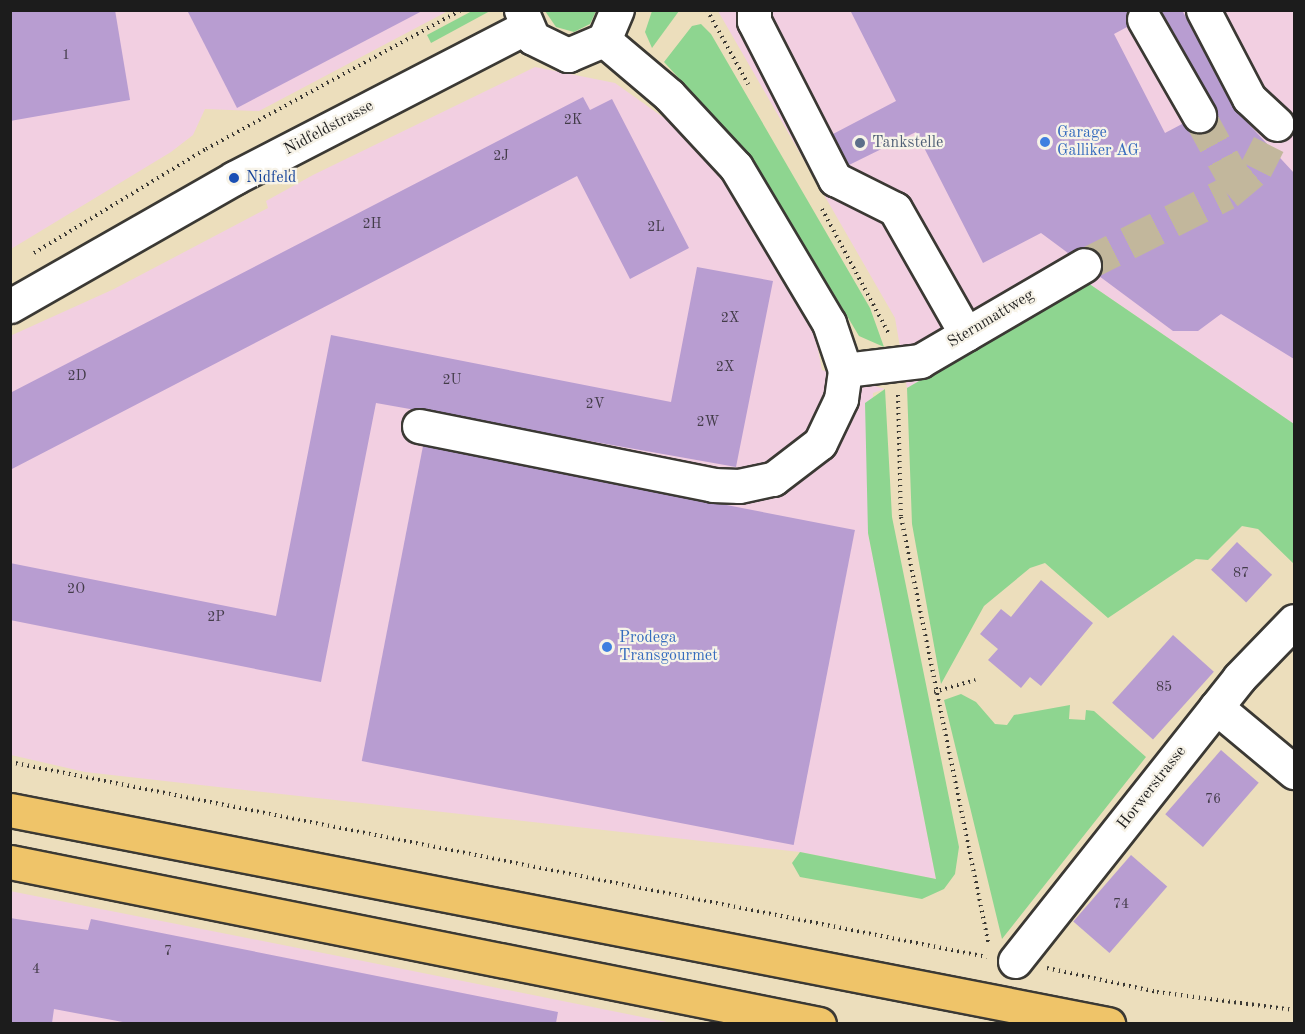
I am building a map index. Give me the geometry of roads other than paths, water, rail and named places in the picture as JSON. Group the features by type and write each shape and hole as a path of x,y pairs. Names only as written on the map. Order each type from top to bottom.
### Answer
{"highway":[{"path":"10,810 1108,1023"},
{"path":"10,862 819,1023"}],"street":[{"path":"524,19 543,47 561,54 581,53 604,40 617,10"},
{"path":"754,10 754,21 835,179 895,209 966,334"},
{"path":"1203,10 1249,98 1280,125"},
{"name":"Nidfeldstrasse","path":"10,306 234,178 524,19"},
{"path":"1144,19 1198,115"},
{"path":"419,426 713,485 739,486 773,479 820,443 841,399 845,370 829,323 736,167 669,95 604,40"},
{"name":"Sternmattweg","path":"845,370 897,367 920,362 1084,265"},
{"name":"Horwerstrasse","path":"1003,960 1216,707 1294,621"},
{"path":"1216,707 1294,772"}],"tunnel":[{"path":"1199,115 1237,184"},
{"path":"1084,265 1227,193 1256,169 1269,144"}],"place":[{"name":"Garage Galliker AG","path":"1045,142"},
{"name":"Tankstelle","path":"860,143"},
{"name":"Nidfeld","path":"234,178"},
{"name":"Prodega Transgourmet","path":"607,647"}]}
